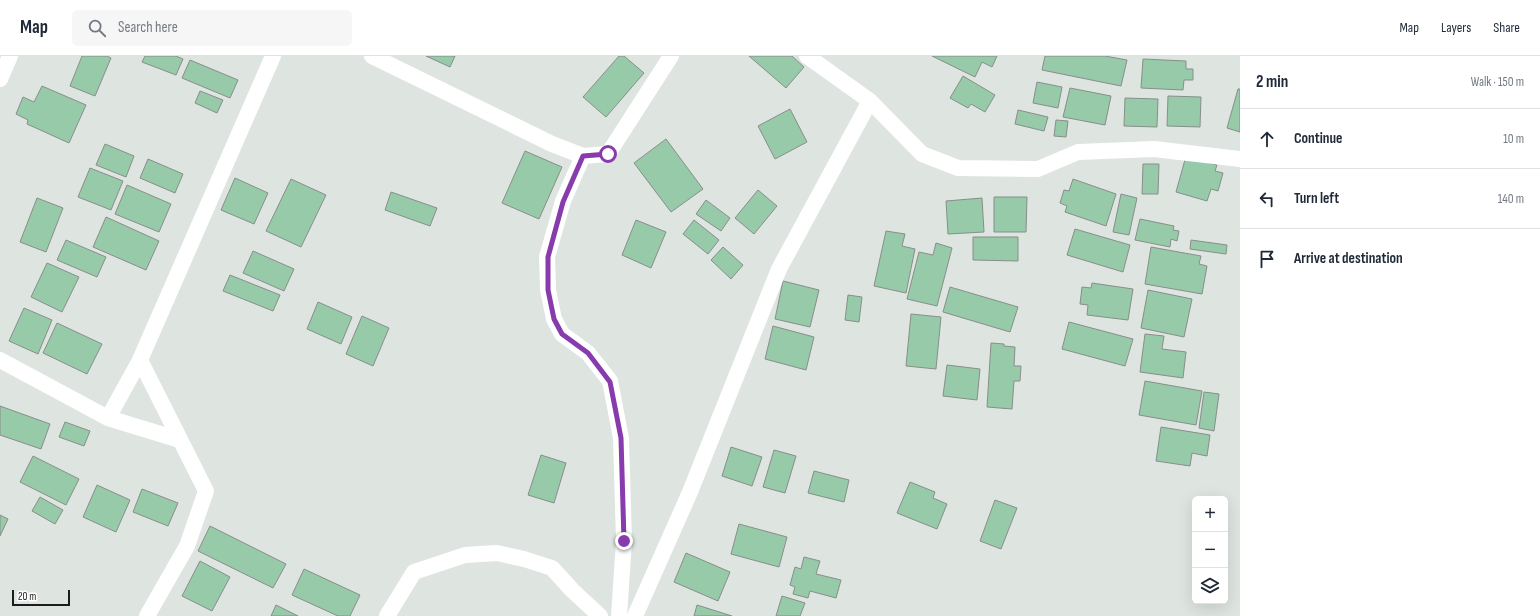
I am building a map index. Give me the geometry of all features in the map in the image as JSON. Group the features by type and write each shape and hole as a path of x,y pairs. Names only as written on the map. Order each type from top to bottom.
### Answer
{"street":[{"path":"0,79 10,56"},
{"path":"108,418 140,360 273,56"},
{"path":"372,56 552,144 583,156 608,154 671,56"},
{"path":"816,59 870,101 922,154 958,168 1038,169 1078,152 1154,149 1240,160"},
{"path":"635,616 690,492 779,269 870,101"},
{"path":"583,156 563,202 548,257 548,290 554,319 562,334 588,353 610,382 621,438 624,541 619,616"},
{"path":"140,360 206,491 187,546 147,616"},
{"path":"1,363 108,418 180,440"},
{"path":"387,616 414,572 465,554 497,553 524,559 552,568 572,590 600,616"}],"building":[{"path":"82,56 107,56 111,58 95,96 70,86"},
{"path":"145,56 176,56 183,59 176,75 142,62"},
{"path":"426,56 455,56 450,67"},
{"path":"619,56 624,56 644,73 606,117 583,97"},
{"path":"749,56 792,56 804,67 786,88"},
{"path":"932,56 997,56 992,67 982,62 975,77"},
{"path":"1045,56 1105,56 1127,60 1121,86 1042,70"},
{"path":"1143,59 1186,61 1186,69 1193,69 1193,80 1184,80 1183,90 1141,88"},
{"path":"190,60 238,80 230,98 182,78"},
{"path":"963,76 995,95 985,112 971,104 968,108 950,98"},
{"path":"1037,82 1062,87 1058,108 1033,103"},
{"path":"42,86 86,105 69,143 27,124 28,120 16,114 23,97 34,102"},
{"path":"1070,88 1111,96 1105,125 1063,117"},
{"path":"1238,89 1240,89 1240,132 1227,128"},
{"path":"200,91 223,100 217,113 195,103"},
{"path":"1168,96 1201,97 1200,127 1167,126"},
{"path":"1125,98 1158,99 1157,127 1124,126"},
{"path":"790,109 807,142 775,159 758,126"},
{"path":"1018,110 1048,117 1044,131 1015,124"},
{"path":"1056,120 1068,121 1066,137 1054,136"},
{"path":"666,139 703,189 671,212 634,163"},
{"path":"105,144 134,156 126,177 96,165"},
{"path":"525,151 562,167 539,219 502,203"},
{"path":"1186,156 1217,165 1215,171 1223,173 1218,191 1211,189 1207,201 1176,192"},
{"path":"148,159 183,174 175,193 140,178"},
{"path":"1143,164 1159,164 1158,194 1142,194"},
{"path":"90,168 123,181 111,210 78,197"},
{"path":"235,178 268,193 254,224 221,210"},
{"path":"291,179 326,195 301,247 266,231"},
{"path":"1073,179 1116,194 1106,226 1065,212 1067,206 1060,203 1064,190 1069,191"},
{"path":"127,185 171,204 159,232 115,214"},
{"path":"758,190 777,206 754,234 735,218"},
{"path":"391,192 437,208 430,226 385,210"},
{"path":"1121,194 1137,198 1129,235 1113,232"},
{"path":"994,197 1027,197 1026,232 994,232"},
{"path":"37,198 63,208 46,252 20,242"},
{"path":"982,198 984,232 948,234 946,201"},
{"path":"706,200 730,218 721,231 696,214"},
{"path":"106,217 159,241 146,270 93,247"},
{"path":"1140,219 1174,226 1173,230 1179,231 1177,241 1171,239 1170,247 1135,240"},
{"path":"636,220 666,232 651,268 622,255"},
{"path":"694,220 719,240 708,254 683,234"},
{"path":"1075,229 1130,245 1123,272 1067,255"},
{"path":"886,231 905,234 902,246 915,249 906,293 874,286"},
{"path":"973,237 1018,237 1018,261 973,260"},
{"path":"66,240 106,257 97,277 57,260"},
{"path":"1191,240 1227,245 1226,254 1190,249"},
{"path":"936,243 952,248 937,306 907,299 919,252 933,255"},
{"path":"723,247 743,265 731,279 711,260"},
{"path":"1151,247 1201,256 1199,264 1207,266 1202,294 1145,284"},
{"path":"253,251 294,269 284,291 243,273"},
{"path":"47,263 79,277 62,312 31,297"},
{"path":"230,275 280,295 273,311 223,291"},
{"path":"783,281 819,290 810,327 775,319"},
{"path":"1092,283 1133,289 1128,320 1087,315 1088,305 1080,304 1082,287 1091,288"},
{"path":"950,287 1018,307 1010,332 943,312"},
{"path":"1148,290 1192,299 1184,337 1141,328"},
{"path":"848,295 862,297 859,322 845,320"},
{"path":"318,302 352,317 341,344 307,329"},
{"path":"24,308 52,320 38,354 9,341"},
{"path":"911,314 941,317 936,369 906,366"},
{"path":"362,316 389,328 373,366 346,354"},
{"path":"1069,322 1133,339 1125,366 1062,349"},
{"path":"57,323 102,344 87,374 43,353"},
{"path":"773,326 814,337 806,370 765,359"},
{"path":"1145,334 1164,336 1162,349 1186,352 1183,378 1140,372"},
{"path":"991,343 1015,347 1014,366 1021,366 1020,381 1014,381 1012,409 987,407"},
{"path":"947,365 980,369 977,400 943,396"},
{"path":"1145,381 1202,391 1196,425 1139,415"},
{"path":"1204,392 1219,394 1214,431 1199,428"},
{"path":"0,406 50,424 41,449 0,435"},
{"path":"65,422 90,431 84,446 59,437"},
{"path":"1161,427 1210,435 1207,456 1192,453 1190,466 1156,461"},
{"path":"731,447 762,457 752,486 722,476"},
{"path":"774,450 796,456 785,493 763,487"},
{"path":"541,455 566,463 554,503 528,495"},
{"path":"33,456 79,479 66,505 20,482"},
{"path":"814,471 849,480 844,502 808,493"},
{"path":"910,482 935,492 933,498 947,504 937,529 897,513"},
{"path":"97,485 130,500 116,532 83,517"},
{"path":"142,489 178,503 168,526 133,512"},
{"path":"40,497 63,510 55,524 32,511"},
{"path":"995,500 1017,508 1001,549 980,541"},
{"path":"0,515 8,519 0,536"},
{"path":"739,524 787,537 779,567 731,554"},
{"path":"210,526 286,564 273,588 198,551"},
{"path":"686,553 730,572 718,601 674,582"},
{"path":"804,557 820,561 816,574 841,580 836,598 810,591 808,598 793,594 795,587 790,585 795,567 801,569"},
{"path":"200,561 230,577 212,611 182,596"},
{"path":"304,569 360,595 350,616 338,616 292,595"},
{"path":"782,596 805,603 800,616 776,616"},
{"path":"276,605 298,616 271,616"},
{"path":"697,605 732,616 694,616"}],"route":[{"path":"608,154 583,156 563,202 548,257 548,290 554,319 562,334 588,353 610,382 621,438 624,541"}]}
